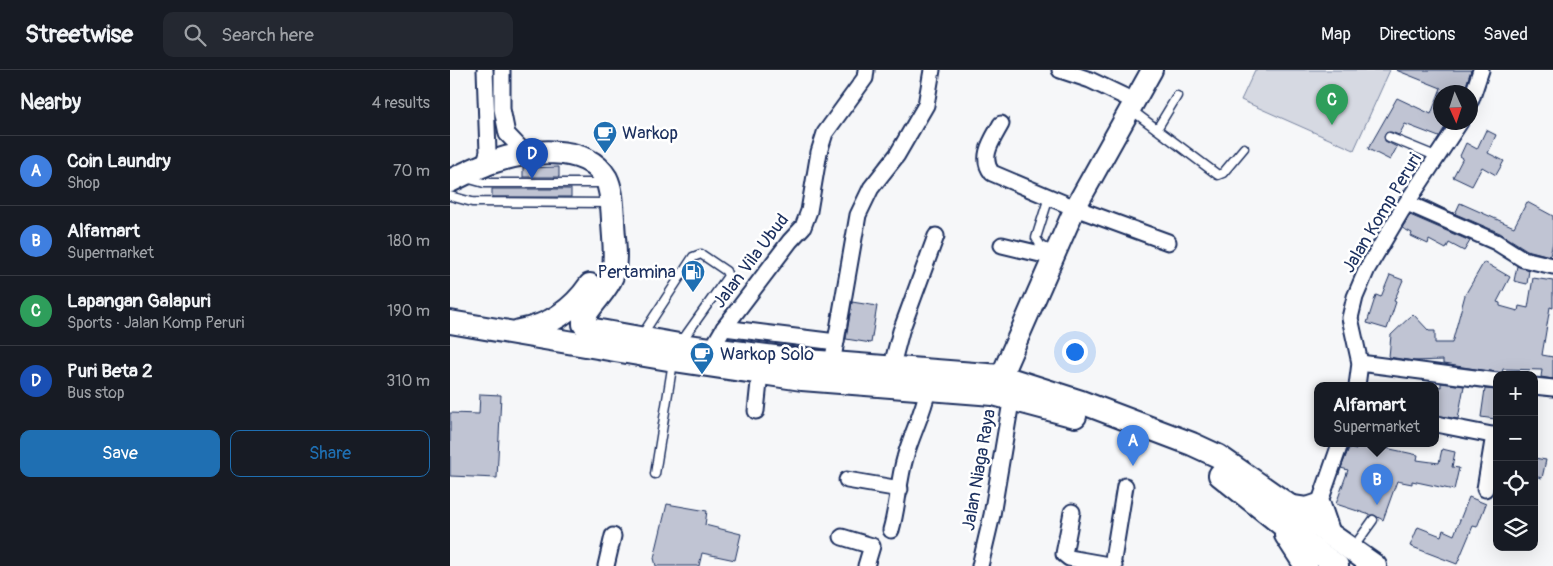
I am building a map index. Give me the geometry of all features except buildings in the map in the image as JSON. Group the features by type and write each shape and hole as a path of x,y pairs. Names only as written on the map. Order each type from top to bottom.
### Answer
{"main road":[{"path":"1005,387 1054,254 1075,208 1152,70"},
{"path":"463,178 523,159 556,153 584,159 607,186 613,229 613,274 584,319 590,337"},
{"path":"508,332 544,325 576,304 598,271 613,229"},
{"path":"450,322 508,332 590,337 707,357 760,373 802,379 928,389 1005,387"},
{"path":"707,357 834,353 892,368 1005,387 1198,461 1281,513 1320,521 1344,558"},
{"path":"1281,513 1308,559"},
{"path":"1308,559 1320,521"},
{"path":"1308,559 1344,558 1375,566"}],"street":[{"path":"463,178 488,152 485,70"},
{"path":"502,70 502,109 507,134 523,159"},
{"name":"Jalan Vila Ubud","path":"707,357 724,328 790,241 803,227 809,211 822,141 831,123 865,78 866,70"},
{"path":"724,328 834,353 858,215 863,201 898,155 926,105 932,70"},
{"path":"1060,70 1090,80 1132,105"},
{"path":"1476,85 1481,70"},
{"path":"486,111 502,109"},
{"path":"1001,124 986,157 986,166 992,172 1075,208 1168,242"},
{"name":"Jalan Komp Peruri","path":"1358,382 1360,363 1351,325 1352,308 1368,269 1407,202 1455,130"},
{"path":"1407,202 1496,242 1523,259 1553,266"},
{"path":"892,368 901,331 936,236"},
{"path":"1002,245 1054,254"},
{"path":"1360,363 1493,380"},
{"path":"756,410 760,373"},
{"path":"1538,386 1553,388"},
{"name":"Jalan Niaga Raya","path":"980,566 995,497 1005,387"},
{"path":"891,530 905,456 925,406 928,389"},
{"path":"1439,425 1493,435"},
{"path":"1485,489 1493,446"},
{"path":"1320,521 1339,447"},
{"path":"847,480 900,489"},
{"path":"1072,512 1064,554 1069,558 1090,564 1113,566 1125,486"},
{"path":"606,566 613,536"},
{"path":"842,537 872,546 866,566"}],"lane":[{"path":"1157,129 1177,96"},
{"path":"1132,105 1157,129 1218,175 1223,173 1244,148"},
{"path":"1389,137 1438,156"},
{"path":"565,163 583,164 607,186"},
{"path":"463,178 472,202 607,186"},
{"path":"463,178 484,183 607,186"},
{"path":"1048,197 1036,238 1041,246 1054,254"},
{"path":"631,345 693,257 701,254 726,271 727,280 676,352 655,474"},
{"path":"1344,558 1373,520"}],"shaded area":[{"path":"1255,70 1390,70 1354,150 1241,100"}],"place":[{"name":"Lapangan Galapuri","path":"1332,125"},
{"name":"Warkop","path":"605,154"},
{"name":"Puri Beta 2","path":"532,179"},
{"name":"Pertamina","path":"693,293"},
{"name":"Warkop Solo","path":"702,375"},
{"name":"Coin Laundry","path":"1133,466"},
{"name":"Alfamart","path":"1377,505"}]}
